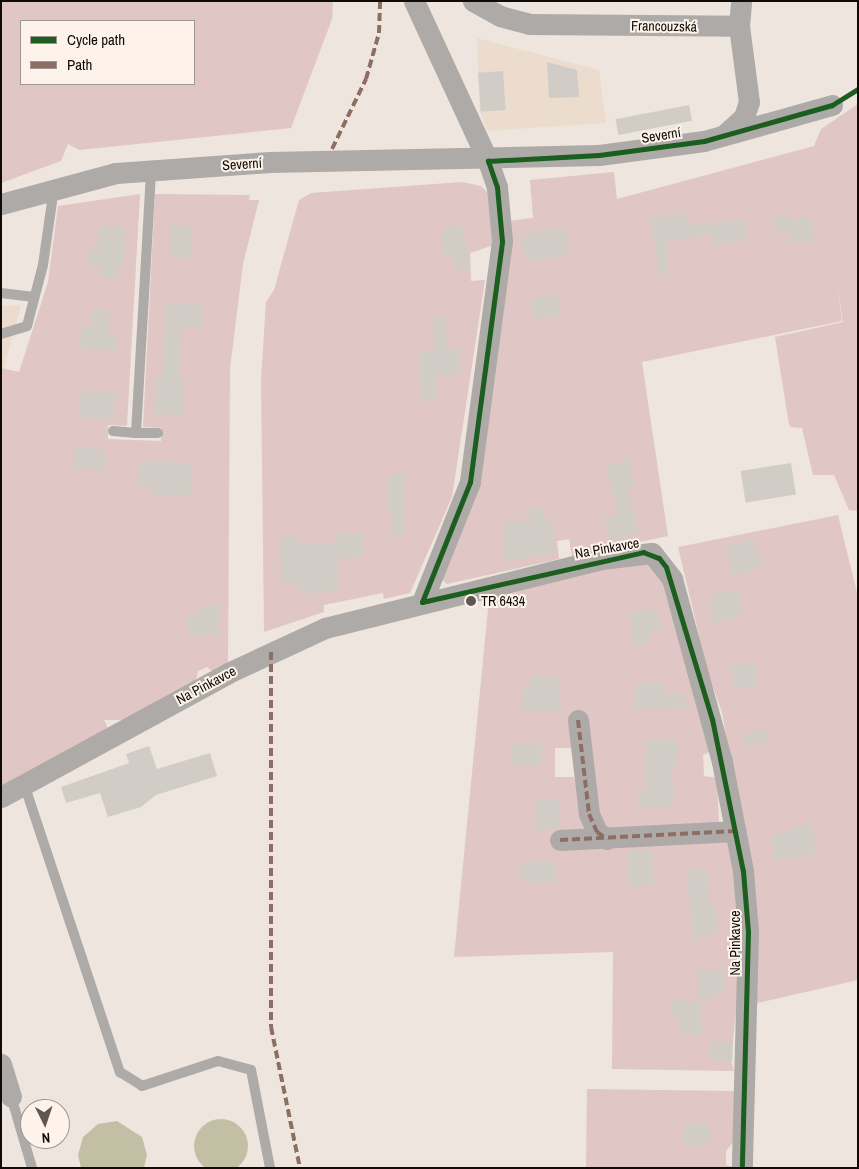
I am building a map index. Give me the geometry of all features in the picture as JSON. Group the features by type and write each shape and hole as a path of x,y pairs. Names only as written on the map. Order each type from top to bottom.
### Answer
{"street":[{"path":"414,1 488,161 497,187 502,241 470,482 422,602"},
{"name":"Francouzská","path":"473,1 500,16 528,24 739,26"},
{"path":"724,135 744,117 749,102 739,26 740,1"},
{"name":"Severní","path":"1,204 96,176 151,170 330,160 488,161 599,156 724,135 832,105"},
{"name":"Na Pinkavce","path":"1,797 228,673 261,656 325,628 422,602 601,559 643,552 659,558 672,579 712,719 736,831 748,932 742,1168"},
{"path":"578,720 589,814 597,832 608,839"},
{"path":"560,840 736,831"},
{"path":"1,1064 10,1096"}],"lane":[{"path":"136,433 151,170"},
{"path":"1,334 26,326 34,297 54,188"},
{"path":"1,293 34,297"},
{"path":"113,431 158,433"},
{"path":"24,784 120,1072 142,1086 218,1061 251,1070 270,1168"},
{"path":"10,1096 32,1168"}],"shaded area":[{"path":"1,1 333,1 332,19 291,128 79,150 68,144 61,161 1,183"},
{"path":"477,38 599,70 606,123 487,131 480,112"},
{"path":"858,104 858,511 849,510 834,475 813,475 802,428 790,427 775,337 843,322 837,285 842,321 642,362 668,536 572,556 569,539 557,541 559,559 447,584 440,578 473,490 509,221 533,218 530,180 614,172 617,199 814,146 821,129"},
{"path":"462,182 481,186 490,195 494,245 470,253 471,281 485,280 452,497 410,593 384,599 383,593 324,605 324,612 264,632 261,380 266,302 274,290 299,200 311,193"},
{"path":"140,194 127,426 108,425 108,439 161,441 161,428 143,427 155,194 250,195 249,200 259,200 243,264 230,369 228,664 213,672 207,667 198,671 196,680 123,720 104,720 109,730 1,791 1,368 19,372 48,282 58,206"},
{"path":"21,305 4,368 1,368 1,306"},
{"path":"838,515 858,597 858,980 753,1004 746,828 737,803 722,712 695,637 699,635 678,547"},
{"path":"643,561 659,571 711,751 703,755 704,776 717,778 719,825 604,830 573,748 555,748 555,777 574,777 589,835 555,835 550,846 731,839 742,947 731,1061 734,1071 612,1069 613,952 454,957 488,609 475,594"},
{"path":"587,1089 734,1091 735,1140 726,1151 726,1165 737,1168 586,1168"},
{"path":"221,1119 231,1121 240,1127 247,1141 246,1156 240,1165 233,1170 209,1170 206,1168 196,1156 194,1146 196,1136 202,1127 211,1121"},
{"path":"117,1121 142,1137 147,1155 144,1168 81,1168 78,1155 83,1137 98,1124"}],"building":[{"path":"547,62 577,70 579,97 549,98"},
{"path":"503,71 506,110 481,112 478,73"},
{"path":"689,105 692,121 618,135 615,119"},
{"path":"688,213 689,224 745,220 748,240 714,245 712,234 667,242 669,273 659,274 650,219"},
{"path":"787,214 788,220 811,217 815,240 790,243 788,231 776,233 773,216"},
{"path":"453,224 464,229 470,270 454,270 453,255 458,254 443,255 442,230"},
{"path":"99,225 126,227 123,268 118,268 118,278 99,277 99,266 87,266 88,249 98,249"},
{"path":"170,225 192,226 190,259 168,258"},
{"path":"565,226 570,256 532,261 532,257 524,258 521,236"},
{"path":"557,295 560,315 534,319 531,299"},
{"path":"166,303 203,305 202,329 182,328 179,379 185,380 183,415 154,414 156,378 162,378"},
{"path":"93,309 110,310 109,333 118,334 117,351 80,349 81,328 91,328"},
{"path":"433,317 446,317 447,348 460,350 461,374 435,375 436,401 421,401 419,351 433,351"},
{"path":"81,391 115,393 114,420 80,418"},
{"path":"75,447 106,449 104,471 73,469"},
{"path":"630,459 635,486 629,488 639,534 610,540 604,517 617,513 606,465"},
{"path":"139,460 192,464 190,496 149,494 149,486 138,486"},
{"path":"791,463 796,495 746,503 741,471"},
{"path":"403,474 404,535 392,535 391,513 387,513 388,475"},
{"path":"543,507 544,520 551,518 556,553 504,561 502,522 530,520 529,508"},
{"path":"363,533 364,556 337,559 338,589 304,594 297,584 281,585 280,535 297,535 297,544 335,543 335,534"},
{"path":"754,538 763,567 733,576 724,547"},
{"path":"738,590 743,616 712,623 712,595"},
{"path":"202,606 220,606 220,635 188,635 188,614 202,614"},
{"path":"656,608 660,629 650,631 652,641 635,645 628,614"},
{"path":"754,661 759,684 735,690 730,666"},
{"path":"530,675 558,675 562,712 522,712 522,690 530,690"},
{"path":"636,683 663,683 663,693 686,693 686,709 636,710"},
{"path":"766,727 771,741 747,747 743,735"},
{"path":"664,738 678,741 678,766 671,766 674,806 638,809 637,789 646,789 645,742"},
{"path":"512,744 541,744 541,766 512,766"},
{"path":"149,746 157,769 210,753 217,776 156,795 141,807 108,817 100,793 66,803 61,787 129,763 126,754"},
{"path":"534,800 561,800 558,828 536,830"},
{"path":"811,823 817,852 775,861 770,837"},
{"path":"652,850 653,886 628,887 627,851"},
{"path":"525,862 556,862 556,882 525,883 518,872"},
{"path":"708,869 710,906 716,905 718,933 694,939 686,871"},
{"path":"722,968 724,994 699,1002 696,970"},
{"path":"672,999 701,1003 701,1035 680,1033 680,1016 669,1014"},
{"path":"709,1041 733,1042 732,1061 708,1060"},
{"path":"684,1124 710,1124 710,1146 684,1146"}],"marked path":[{"path":"332,149 366,79 379,33 380,1"},
{"path":"271,652 271,1027 300,1168"},
{"path":"578,720 589,814 597,832 607,839"},
{"path":"560,840 736,831"}],"cycle path":[{"path":"422,602 470,482 502,241 497,187 488,161 599,155 704,141 832,105 858,89"},
{"path":"422,602 643,552 659,558 666,567 712,719 743,871 748,932 742,1168"}],"place":[{"name":"TR 6434","path":"471,601"}]}
